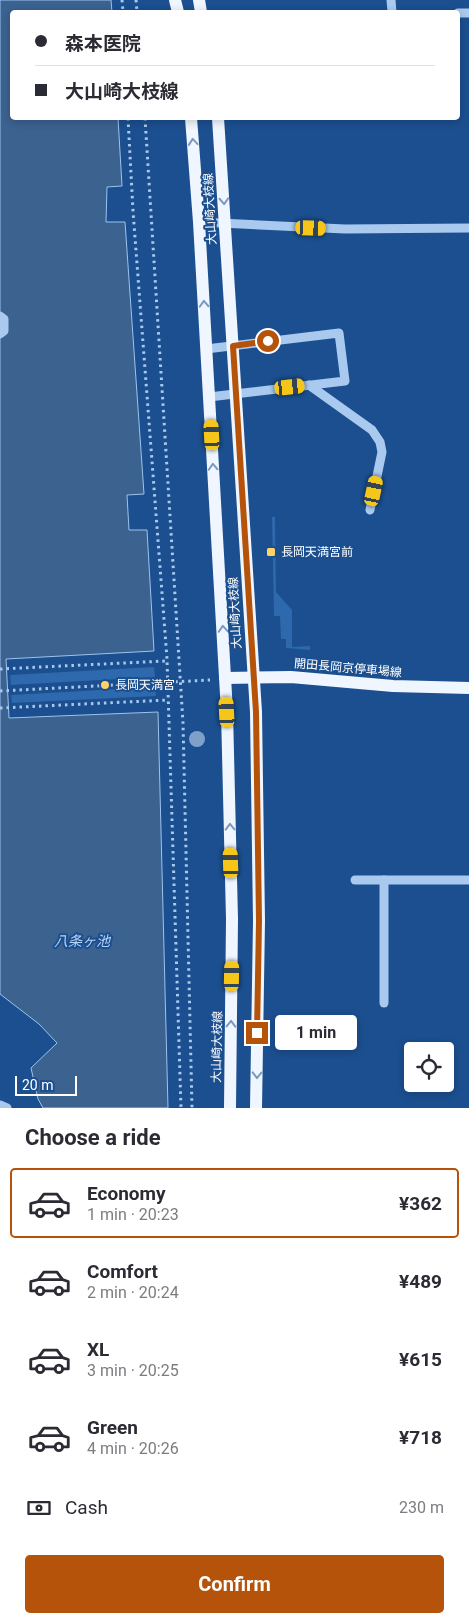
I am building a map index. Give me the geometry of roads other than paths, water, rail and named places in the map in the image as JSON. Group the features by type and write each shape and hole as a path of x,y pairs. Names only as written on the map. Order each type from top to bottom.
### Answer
{"main road":[{"name":"大山崎大枝線","path":"191,120 226,678 232,919 230,1108"},
{"name":"大山崎大枝線","path":"218,120 256,712 259,921 256,1108"},
{"name":"開田長岡京停車場線","path":"226,678 291,677 393,686 469,688"}],"street":[{"path":"199,222 345,229 469,228"},
{"path":"0,316 4,319 4,331 0,334"},
{"path":"206,349 339,333 345,381 209,397"},
{"path":"309,385 372,430 380,442 382,452 370,510"},
{"path":"355,880 469,880"},
{"path":"384,880 384,1003"},
{"path":"0,1105 7,1108"}],"water":[{"name":"八条ヶ池","path":"0,0 111,0 112,10 10,10 10,120 118,120 122,186 107,187 106,222 125,222 144,494 127,495 129,530 147,530 154,651 6,659 9,718 158,712 168,1108 43,1108 38,1099 31,1068 57,1043 39,1024 0,994"}],"place":[{"name":"長岡天満宮前","path":"271,552"},
{"name":"長岡天満宮","path":"105,685"}]}
